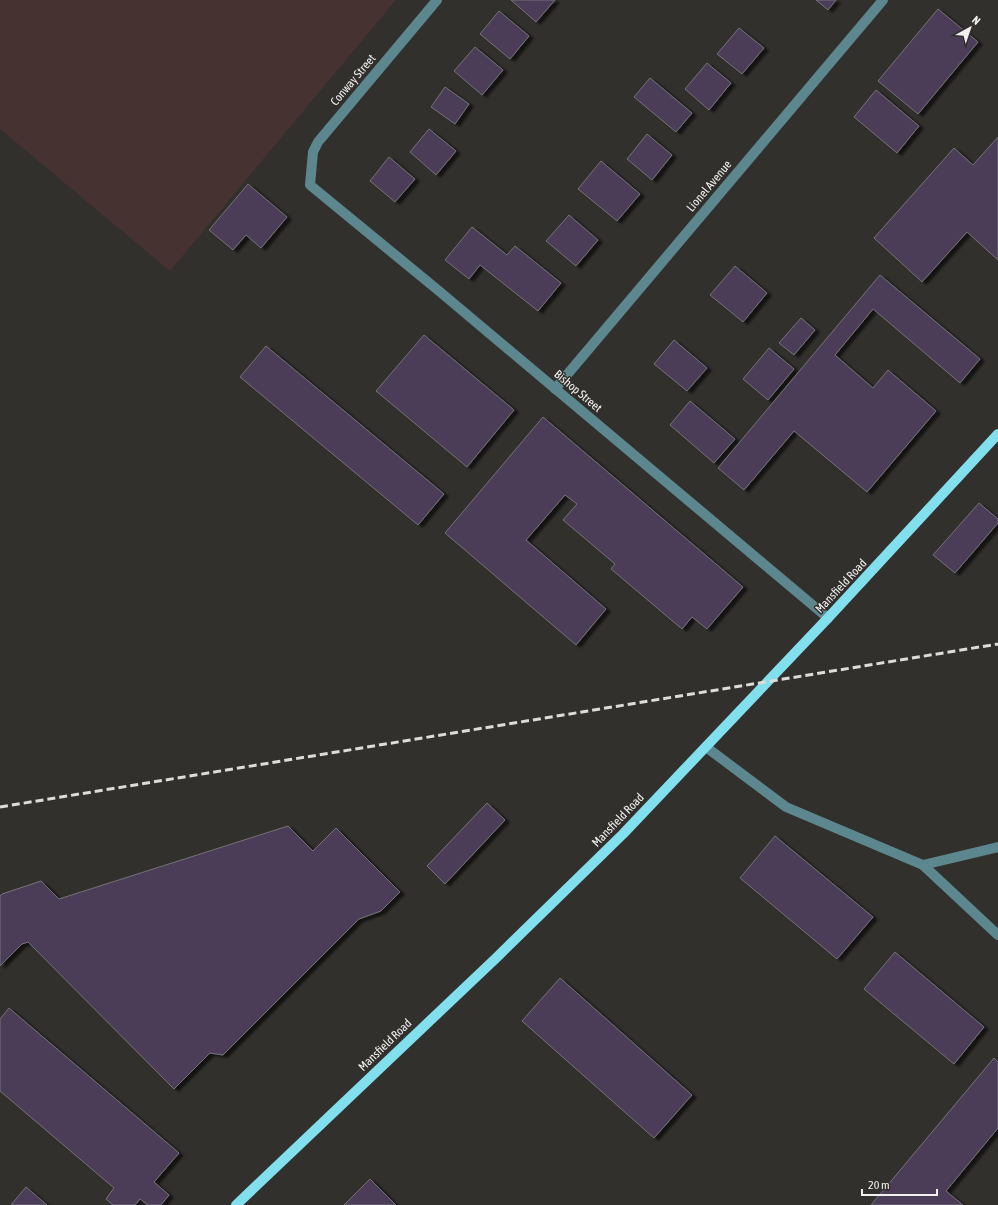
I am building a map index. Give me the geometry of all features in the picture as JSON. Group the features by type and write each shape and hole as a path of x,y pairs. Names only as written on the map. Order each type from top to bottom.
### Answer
{"main road":[{"name":"Mansfield Road","path":"236,1205 496,958 623,834 828,618 998,434"}],"street":[{"name":"Conway Street","path":"310,185 313,152 318,142 436,0"},
{"name":"Lionel Avenue","path":"555,389 882,0"},
{"name":"Bishop Street","path":"310,185 439,291 828,618"},
{"path":"706,747 786,807 923,865 998,935"},
{"path":"923,865 998,847"}],"shaded area":[{"path":"0,0 396,0 170,271 0,129"}],"building":[{"path":"511,0 555,0 536,22"},
{"path":"816,0 836,0 828,10"},
{"path":"938,9 978,42 918,114 878,81"},
{"path":"499,11 529,36 510,59 480,34"},
{"path":"739,28 764,48 742,74 717,54"},
{"path":"475,47 503,70 482,95 454,71"},
{"path":"707,63 731,83 709,110 685,89"},
{"path":"650,78 692,113 676,132 634,97"},
{"path":"445,87 469,104 455,124 431,107"},
{"path":"876,90 919,126 897,153 854,117"},
{"path":"429,129 456,151 436,175 410,152"},
{"path":"647,134 672,155 652,180 627,159"},
{"path":"998,137 998,260 967,232 922,282 874,238 954,148 973,165"},
{"path":"389,157 415,179 395,202 370,181"},
{"path":"601,161 640,194 617,221 578,189"},
{"path":"248,184 287,217 261,248 246,235 233,250 209,230"},
{"path":"569,215 598,240 576,266 546,241"},
{"path":"472,227 507,255 515,246 561,283 538,311 480,265 469,279 445,260"},
{"path":"735,266 767,293 743,322 710,295"},
{"path":"880,275 980,359 960,383 873,309 835,355 873,388 888,370 936,411 867,492 794,431 744,490 718,468"},
{"path":"801,318 815,330 794,355 779,343"},
{"path":"424,335 514,410 467,467 376,391"},
{"path":"674,340 707,368 687,391 654,364"},
{"path":"266,346 444,494 418,525 240,377"},
{"path":"769,348 794,369 768,400 743,379"},
{"path":"690,401 735,439 714,463 670,425"},
{"path":"543,417 743,587 707,629 692,617 682,629 611,569 615,564 563,520 577,504 565,495 526,540 606,609 576,645 445,533"},
{"path":"979,503 998,519 998,523 955,573 933,555"},
{"path":"487,803 505,820 445,884 427,866"},
{"path":"288,826 313,851 336,828 400,892 381,911 359,919 223,1055 210,1053 174,1089 28,942 22,944 0,966 0,896 2,894 41,881 59,899"},
{"path":"775,836 873,917 837,959 740,878"},
{"path":"895,952 984,1027 954,1064 864,989"},
{"path":"560,978 692,1095 654,1138 522,1021"},
{"path":"9,1008 179,1153 154,1182 169,1195 161,1205 148,1205 140,1199 135,1205 113,1205 106,1199 114,1188 0,1091 0,1019"},
{"path":"994,1058 998,1062 998,1128 946,1191 963,1205 871,1205"},
{"path":"370,1179 396,1205 344,1205"},
{"path":"26,1187 47,1205 11,1205"}],"railway":[{"path":"0,807 998,644"}]}
